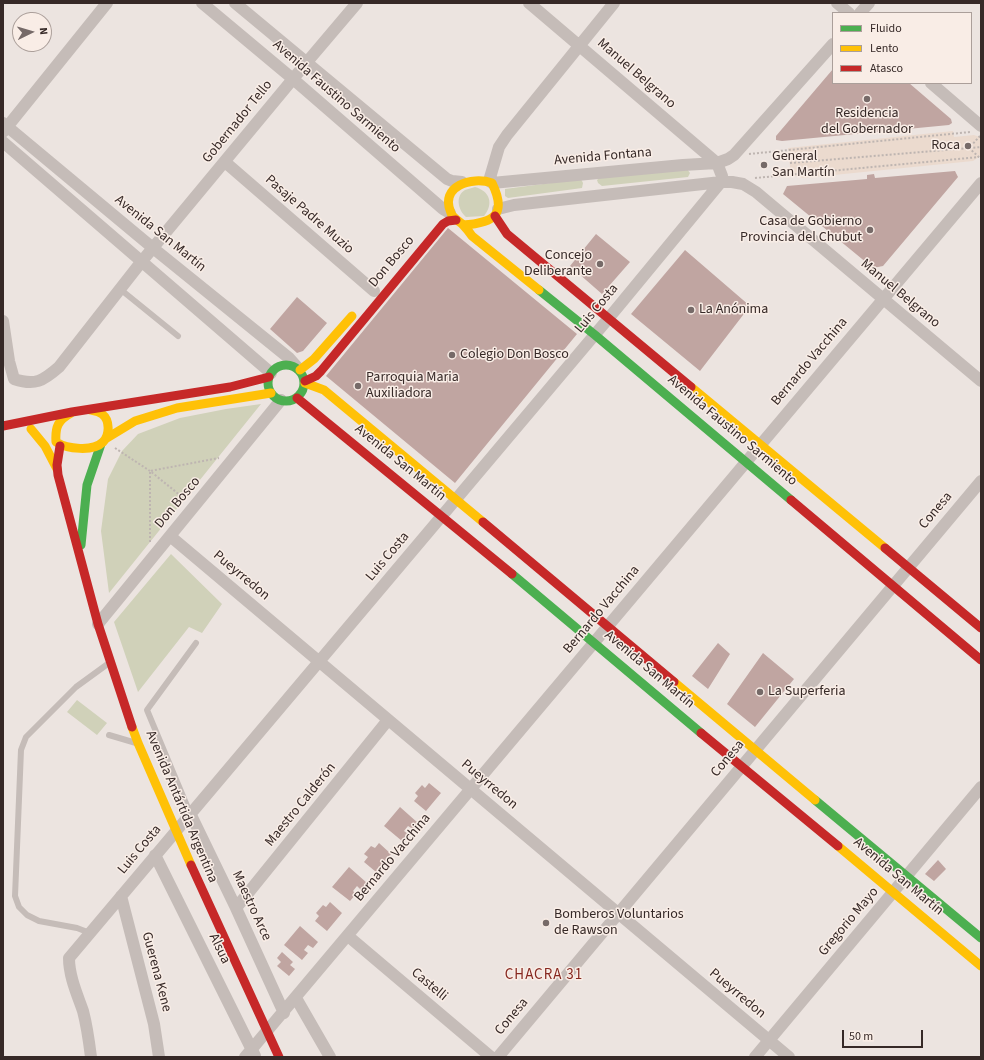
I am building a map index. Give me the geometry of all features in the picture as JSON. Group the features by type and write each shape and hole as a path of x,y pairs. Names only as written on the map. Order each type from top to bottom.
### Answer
{"main road":[{"name":"Avenida Faustino Sarmiento","path":"462,182 476,180 490,182 498,196 497,213 507,234 981,628"},
{"path":"462,182 453,189 449,196 449,215 483,223 497,213"},
{"name":"Avenida Faustino Sarmiento","path":"449,215 472,236 595,334 981,660"},
{"name":"Don Bosco","path":"305,382 322,371 443,224 448,221 449,215"},
{"path":"305,382 303,390 297,398 286,401 274,396 268,388 270,375 274,369 284,364 298,368 314,359 359,308"},
{"name":"Avenida San Martín","path":"298,368 305,382 324,390 981,938"},
{"path":"8,425 72,412 230,387 270,375"},
{"path":"8,425 31,429 58,444 74,448 104,441 128,425 148,416 177,408 271,393"},
{"name":"Avenida San Martín","path":"297,398 442,516 981,966"},
{"path":"90,410 104,416 108,427 104,441"},
{"path":"58,444 55,432 56,427 62,418 72,412"},
{"path":"31,429 45,446 57,469"},
{"name":"Avenida Antártida Argentina","path":"80,559 87,485 93,465 104,441"},
{"name":"Avenida Antártida Argentina","path":"58,444 57,469 80,559 98,624 138,743 175,831 279,1057"}],"street":[{"path":"4,127 107,3"},
{"name":"Avenida Faustino Sarmiento","path":"202,3 293,78 449,215"},
{"name":"Avenida Faustino Sarmiento","path":"235,3 447,179 462,182"},
{"name":"Gobernador Tello","path":"3,321 9,362 14,379 27,383 35,382 48,377 59,367 142,261 306,62 357,3"},
{"name":"Manuel Belgrano","path":"529,3 580,45 719,172 732,182 743,184 756,192 981,380"},
{"path":"490,182 499,147 506,135 614,3"},
{"path":"837,3 848,12"},
{"path":"861,12 869,3"},
{"path":"497,213 514,205 719,172 728,159 734,156 832,45"},
{"path":"932,84 978,129"},
{"name":"Avenida San Martín","path":"4,127 289,358 298,368"},
{"path":"3,142 142,261 270,375"},
{"name":"Pasaje Padre Muzio","path":"225,162 374,291"},
{"name":"Avenida Fontana","path":"490,182 683,164 719,172"},
{"name":"Luis Costa","path":"91,1057 89,1036 69,970 69,958 608,319 719,172"},
{"name":"Bernardo Vacchina","path":"251,1055 267,1032 981,183"},
{"name":"Don Bosco","path":"98,624 238,455 281,400"},
{"name":"Conesa","path":"498,1057 981,481"},
{"name":"Pueyrredon","path":"170,536 789,1057"},
{"name":"Maestro Calderón","path":"236,908 388,720"},
{"name":"Gregorio Mayo","path":"755,1057 981,787"},
{"name":"Maestro Arce","path":"190,813 236,908 284,1013"},
{"name":"Alsua","path":"155,855 251,1055"},
{"name":"Guerena Kene","path":"121,896 154,1024 159,1057"},
{"name":"Castelli","path":"348,936 491,1057"},
{"path":"296,998 330,1057"}],"lane":[{"path":"120,288 178,336"},
{"path":"190,813 146,710 196,643"},
{"path":"90,933 77,928 60,926 33,918 27,915 19,907 14,896 20,750 26,737 76,687 110,662"},
{"path":"109,735 138,743"}],"path":[{"path":"734,156 978,129"},
{"path":"969,148 981,135"},
{"path":"790,163 981,147"},
{"path":"969,148 981,159"},
{"path":"743,184 752,178 978,157"},
{"path":"104,441 150,471 194,507"},
{"path":"150,471 238,455"},
{"path":"150,471 150,561"}],"green space":[{"path":"687,169 690,173 688,177 602,186 597,180 600,177"},
{"path":"581,179 583,183 582,188 508,198 505,196 505,189"},
{"path":"475,187 487,195 490,203 489,207 484,216 466,217 461,211 459,199 465,190"},
{"path":"261,404 109,593 101,531 108,479 122,451 138,434 180,418"},
{"path":"171,554 222,604 202,633 189,627 138,692 114,622"},
{"path":"77,700 107,723 97,735 67,712"}],"shaded area":[{"path":"953,131 954,137 974,135 980,137 981,154 979,157 973,161 804,178 791,175 788,148"}],"building":[{"name":"Residencia del Gobernador","path":"832,70 832,84 910,84 951,119 952,123 949,125 782,141 776,140 776,136"},
{"name":"Casa de Gobierno Provincia del Chubut","path":"955,171 958,177 883,266 873,268 783,194 787,186 867,179 867,175 874,174 875,178"},
{"name":"Colegio Don Bosco","path":"448,228 577,334 455,483 326,376"},
{"name":"Concejo Deliberante","path":"596,234 630,262 602,294 570,266"},
{"name":"La Anónima","path":"685,250 750,306 700,371 631,314"},
{"path":"297,297 327,323 303,351 297,353 270,329"},
{"path":"718,643 730,654 708,689 692,676"},
{"name":"La Superferia","path":"763,653 794,679 755,727 727,704"},
{"path":"429,783 441,793 426,811 414,801 418,796 415,793 422,785 425,788"},
{"path":"400,807 418,823 413,829 408,826 404,831 408,834 402,841 384,826"},
{"path":"379,843 391,854 376,872 364,862 368,857 364,854 371,846 375,848"},
{"path":"938,860 946,869 934,881 925,874"},
{"path":"349,867 367,883 361,890 357,886 353,891 356,894 350,901 332,887"},
{"path":"330,902 342,913 327,931 315,921 319,916 316,913 323,905 326,907"},
{"path":"300,926 318,942 313,948 308,945 304,950 308,953 302,960 284,945"},
{"path":"282,952 293,962 290,965 295,969 289,976 277,966 281,962 277,958"}],"traffic: fast":[{"path":"539,290 595,335 791,500"},
{"path":"290,365 299,370 303,376 304,383 303,390 299,396 290,401 282,401 273,396 269,390 268,379 273,370 279,366 290,365"},
{"path":"81,545 87,485 101,444"},
{"path":"512,574 701,733"},
{"path":"815,800 981,938"}],"traffic: slow":[{"path":"463,225 474,224 483,222 495,215 498,209 498,202 492,183 484,181 467,182 453,190 448,204 451,213 453,217 462,224 472,236 539,290"},
{"path":"300,370 314,359 352,316"},
{"path":"305,383 324,390 483,522"},
{"path":"691,387 885,548"},
{"path":"107,438 135,421 177,408 271,393"},
{"path":"71,413 63,418 58,424 56,442 73,448 87,448 99,445 103,442 108,432 108,424 105,417 99,412 90,410"},
{"path":"31,429 45,446 57,469"},
{"path":"674,682 815,800"},
{"path":"132,727 191,865"},
{"path":"838,846 981,966"}],"traffic: jam":[{"path":"495,216 507,234 691,387"},
{"path":"305,381 316,376 321,371 443,224 448,221 456,220"},
{"path":"3,426 72,412 230,387 269,377"},
{"path":"297,398 512,574"},
{"path":"60,446 57,465 58,475 98,624 132,727"},
{"path":"791,500 981,660"},
{"path":"483,522 674,682"},
{"path":"885,548 981,628"},
{"path":"701,733 838,846"},
{"path":"191,865 279,1057"}],"place":[{"name":"Residencia del Gobernador","path":"867,99"},
{"name":"Roca","path":"968,146"},
{"name":"General San Martín","path":"764,165"},
{"name":"Casa de Gobierno Provincia del Chubut","path":"870,230"},
{"name":"Concejo Deliberante","path":"600,264"},
{"name":"La Anónima","path":"691,310"},
{"name":"Colegio Don Bosco","path":"452,355"},
{"name":"Parroquia Maria Auxiliadora","path":"358,386"},
{"name":"La Superferia","path":"760,692"},
{"name":"Bomberos Voluntarios de Rawson","path":"546,923"}],"district":[{"name":"CHACRA 31","path":"544,976"}]}
